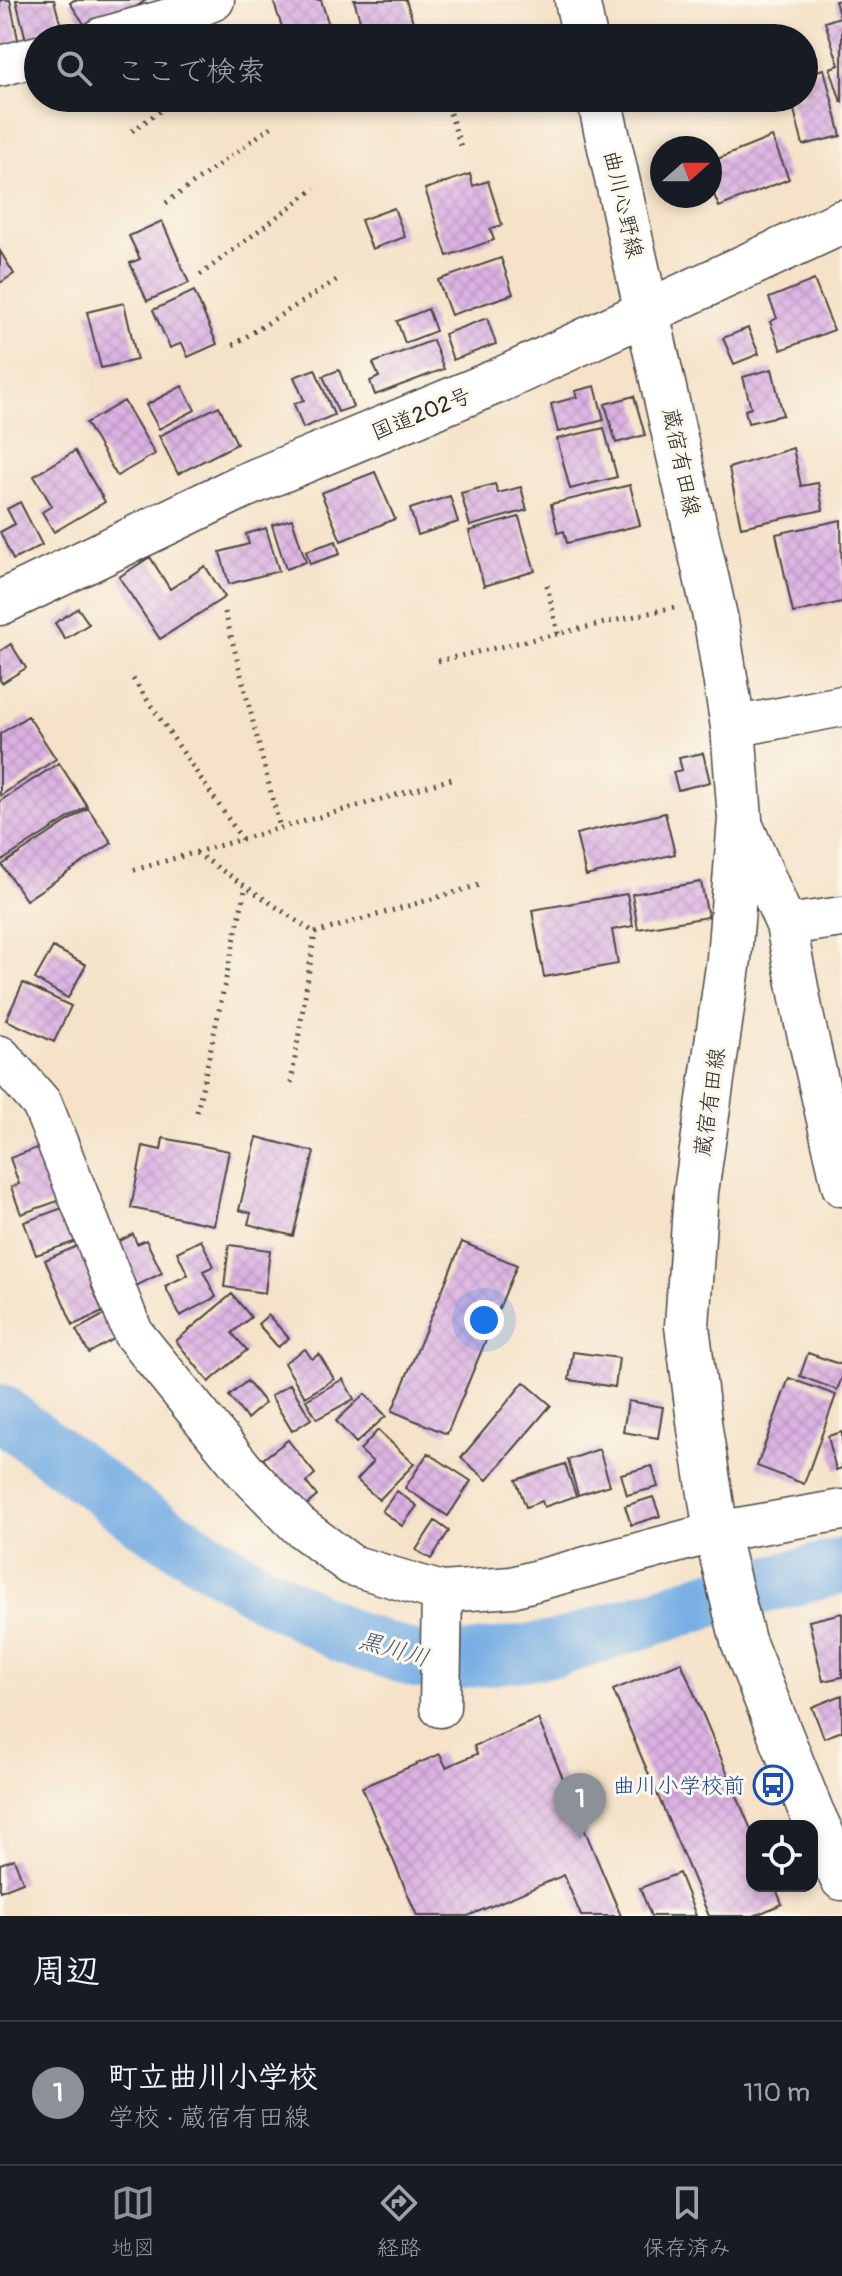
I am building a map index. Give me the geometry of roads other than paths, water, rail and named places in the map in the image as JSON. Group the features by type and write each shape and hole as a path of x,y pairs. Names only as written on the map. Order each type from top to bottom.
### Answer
{"main road":[{"path":"577,0 582,24"},
{"name":"曲川心野線","path":"602,112 649,311"},
{"name":"国道202号","path":"0,603 241,487 500,380 842,222"},
{"name":"蔵宿有田線","path":"649,311 716,621 733,727 740,819 729,959 696,1192 687,1326 716,1532 743,1641 793,1769 842,1878"}],"street":[{"path":"151,24 172,18 203,2"},
{"path":"0,66 24,60"},
{"path":"733,727 842,706"},
{"path":"740,819 786,925 842,1186"},
{"path":"786,925 842,917"},
{"path":"0,1056 42,1104 133,1333 245,1471 299,1526 351,1565 442,1592 512,1587 716,1532 842,1510"},
{"path":"440,1707 442,1592"}],"waterway":[{"name":"黒川川","path":"0,1412 138,1516 255,1588 347,1637 419,1661 439,1660 447,1663 559,1648 713,1598 842,1566"}],"place":[{"name":"曲川小学校前","path":"773,1785"},
{"name":"町立曲川小学校","path":"580,1839"}]}
